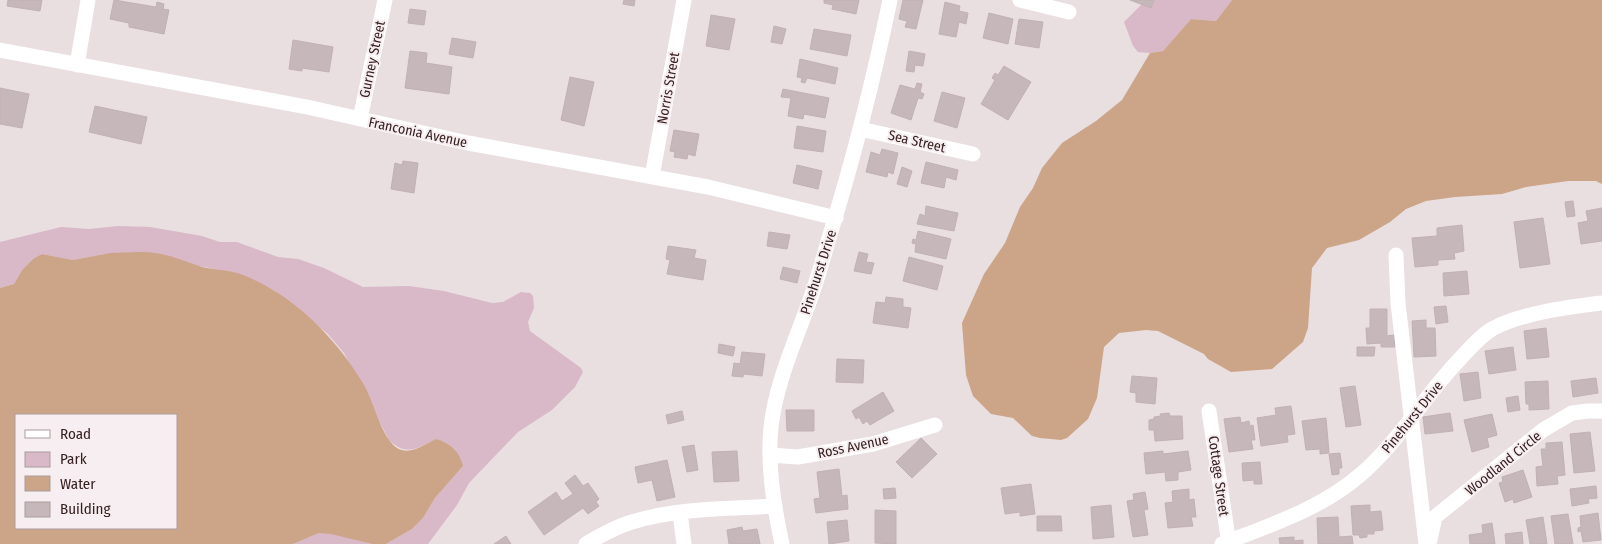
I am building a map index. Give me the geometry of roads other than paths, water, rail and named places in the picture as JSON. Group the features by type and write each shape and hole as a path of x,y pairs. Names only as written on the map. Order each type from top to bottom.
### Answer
{"street":[{"path":"77,66 88,0"},
{"name":"Gurney Street","path":"360,119 385,0"},
{"name":"Norris Street","path":"652,177 684,0"},
{"name":"Pinehurst Drive","path":"782,544 775,506 770,455 772,418 781,380 812,295 836,218 875,75 890,0"},
{"path":"1020,0 1068,12"},
{"name":"Franconia Avenue","path":"0,50 77,66 306,107 468,143 708,187 836,218"},
{"name":"Sea Street","path":"860,128 973,154"},
{"path":"1396,256 1398,303 1427,544"},
{"name":"Pinehurst Drive","path":"1226,543 1280,522 1335,494 1360,476 1379,457 1472,345 1493,329 1528,315 1602,303"},
{"name":"Cottage Street","path":"1210,411 1226,543"},
{"name":"Woodland Circle","path":"1427,544 1435,517 1538,435 1572,413 1602,411"},
{"name":"Ross Avenue","path":"770,455 798,457 873,444 935,425"},
{"path":"586,544 624,525 653,517 680,513 775,506"},
{"path":"680,513 684,544"}],"water":[{"path":"1232,0 1602,0 1602,184 1596,181 1568,181 1526,187 1502,194 1426,201 1406,209 1390,222 1359,240 1327,248 1312,268 1308,328 1303,342 1272,369 1231,372 1208,359 1204,354 1158,331 1146,330 1119,333 1104,347 1097,398 1088,419 1067,438 1061,440 1032,436 1013,418 991,414 973,396 966,375 962,323 984,274 1005,243 1020,207 1033,188 1042,168 1062,143 1096,121 1122,100 1150,53 1163,51 1191,19 1216,21"},
{"path":"110,253 155,253 202,267 238,273 262,284 297,306 341,351 368,392 382,428 391,443 397,448 407,451 436,439 454,449 463,466 435,498 423,518 412,529 386,544 372,544 319,533 293,544 0,544 0,288 14,284 22,270 34,258 42,254 73,260"}]}
